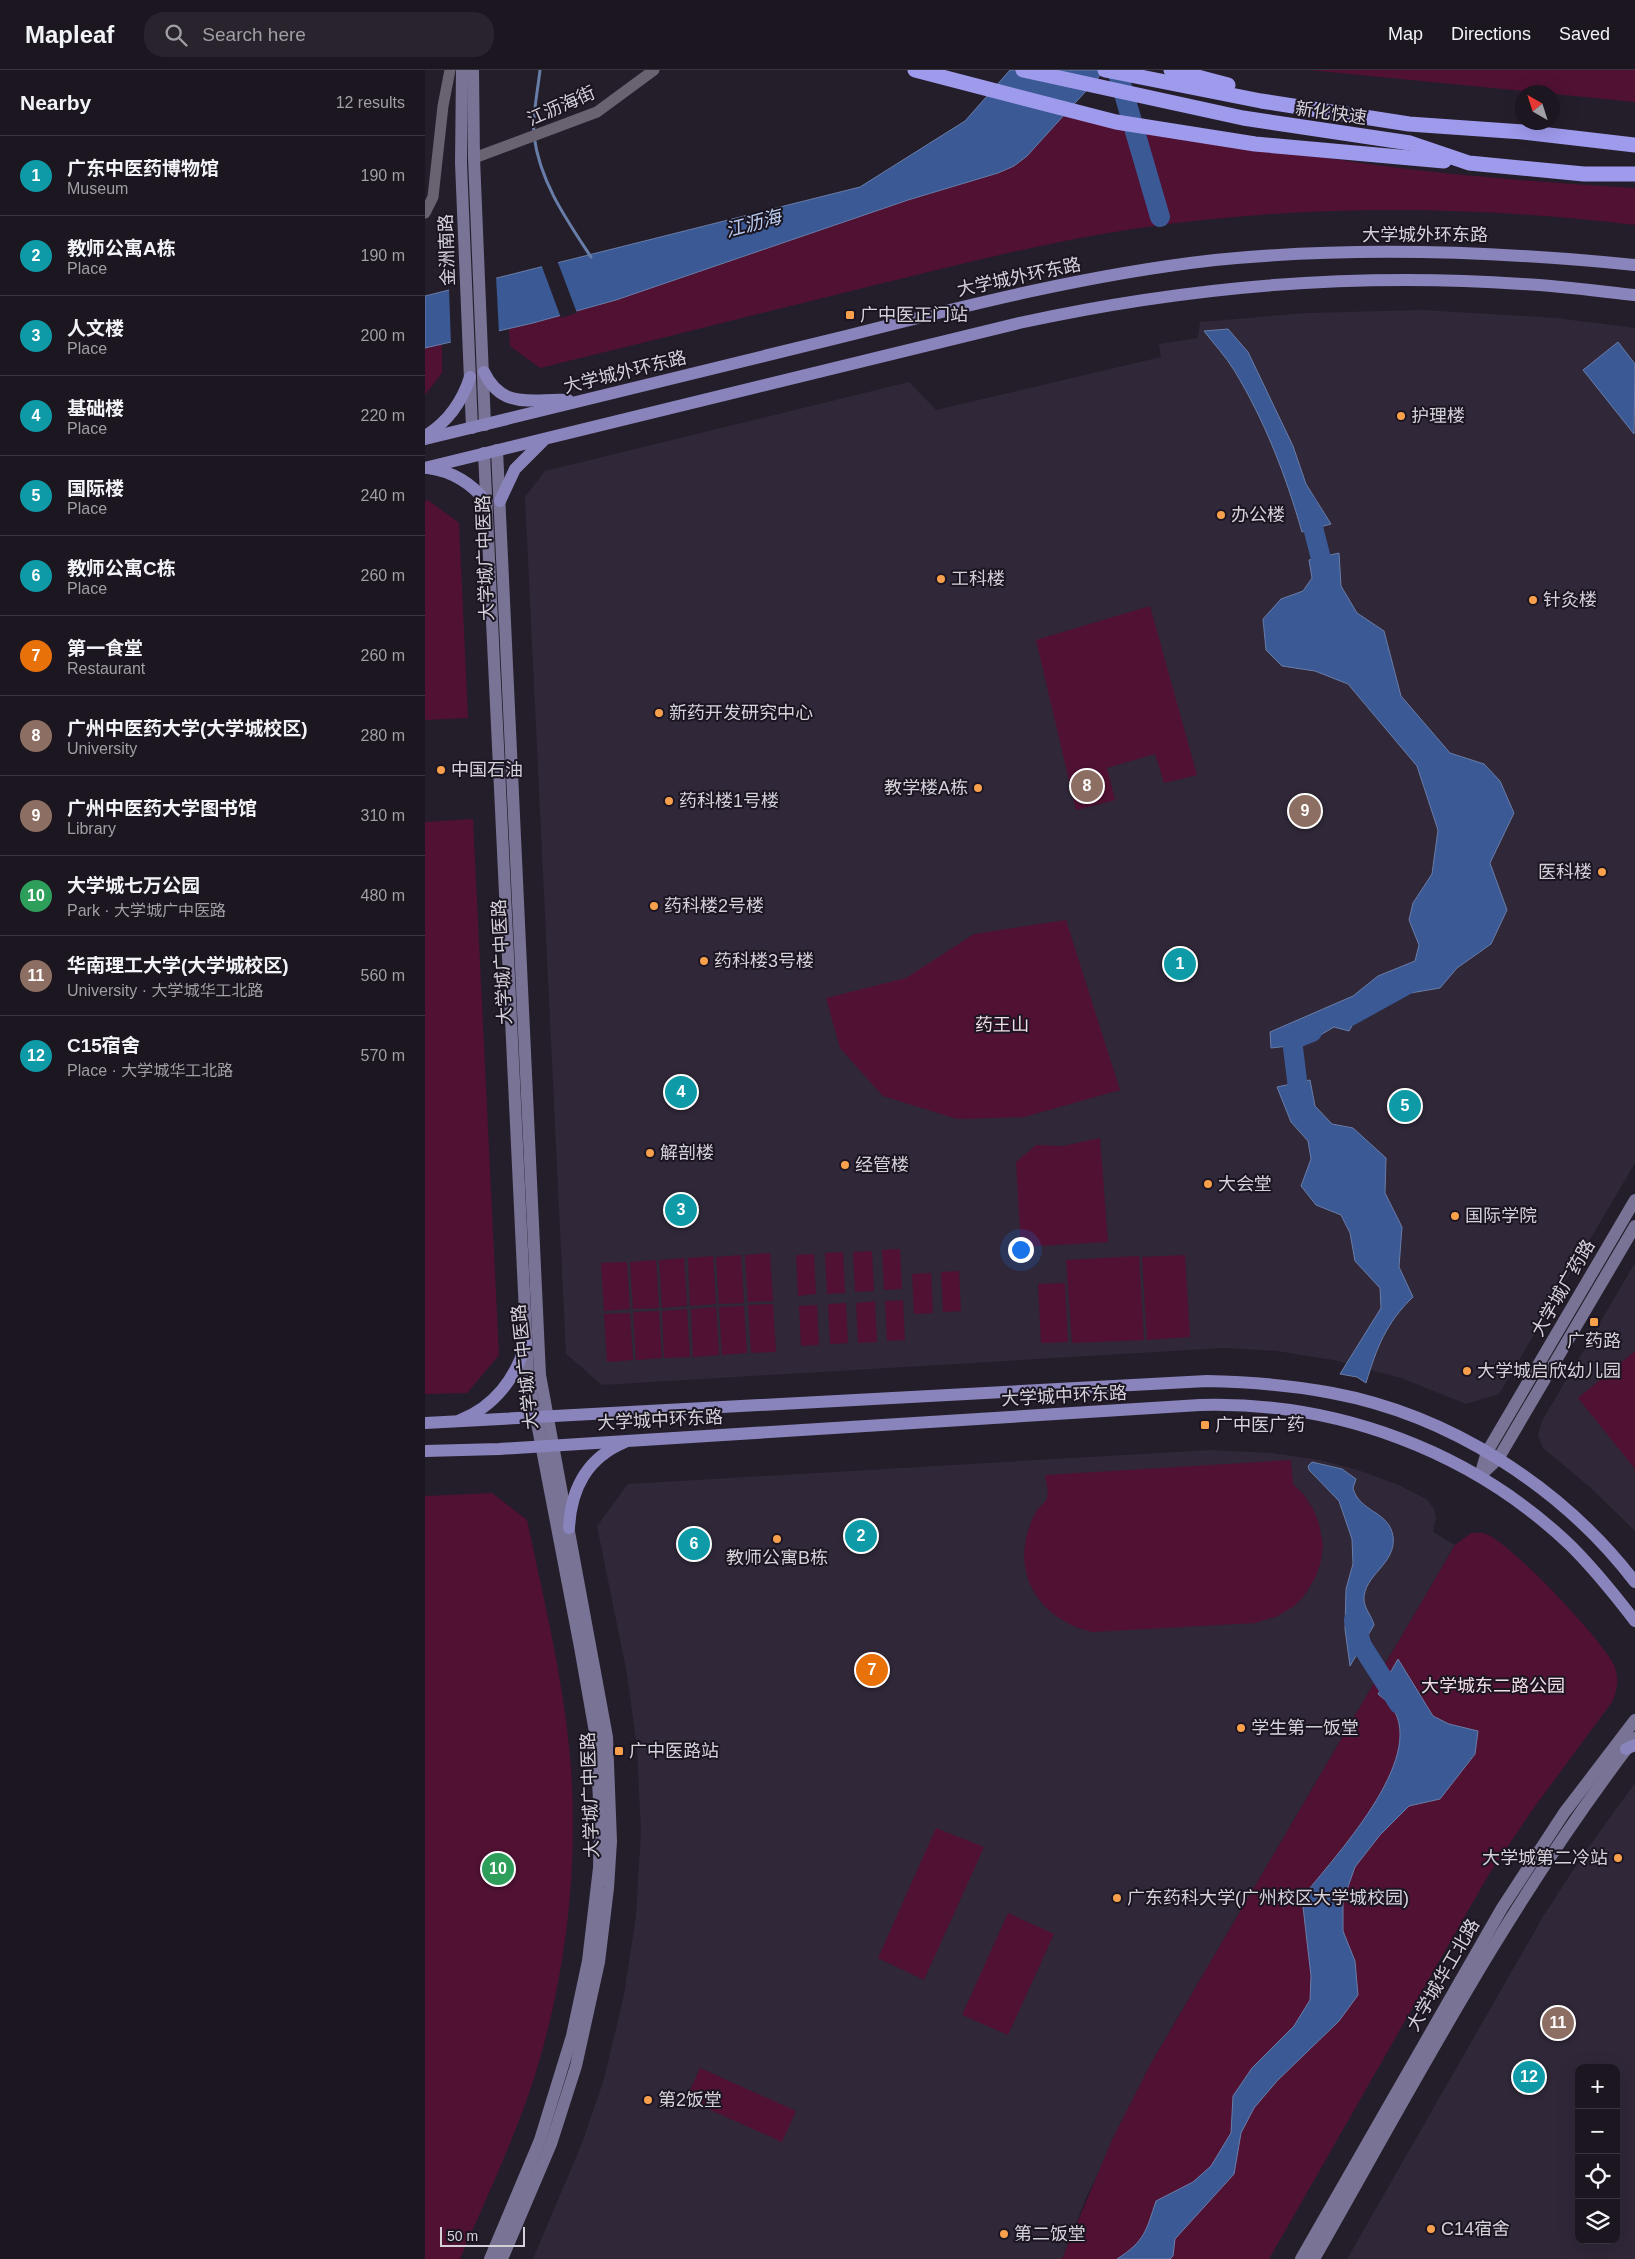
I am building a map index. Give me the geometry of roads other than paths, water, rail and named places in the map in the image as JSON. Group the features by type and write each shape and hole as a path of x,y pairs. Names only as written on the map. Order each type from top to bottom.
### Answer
{"highway":[{"path":"915,70 1116,122 1255,144 1469,163"},
{"name":"新化快速","path":"1023,70 1243,118 1410,143 1469,163 1584,174 1635,174"},
{"name":"新化快速","path":"1105,70 1261,101 1409,124 1635,144"},
{"path":"1171,70 1236,87 1479,129"}],"main road":[{"name":"金洲南路","path":"462,70 463,197 472,428"},
{"name":"金洲南路","path":"473,70 474,158 485,425"},
{"name":"大学城外环东路","path":"425,438 485,425 941,312 1075,282 1157,268 1227,259 1334,253 1447,252 1523,254 1635,265"},
{"path":"425,467 1037,320 1109,305 1197,292 1301,284 1382,281 1521,284 1635,295"},
{"path":"484,372 496,390 512,400 581,401"},
{"path":"425,438 453,411 462,398 470,377"},
{"path":"500,501 515,469 531,451 549,438"},
{"name":"大学城广中医路","path":"497,450 541,1418"},
{"name":"大学城广中医路","path":"484,453 526,1344 546,1445 596,1738 600,1804 599,1868 583,1985 565,2064 535,2154 490,2259"},
{"path":"425,467 464,481 480,494 487,503"},
{"name":"大学城广药路","path":"1492,1456 1635,1200"},
{"name":"大学城广药路","path":"1480,1476 1635,1226"},
{"path":"452,1422 484,1406 502,1391 514,1374 526,1344"},
{"name":"大学城中环东路","path":"425,1424 1225,1381 1297,1387 1363,1400 1423,1421 1492,1456 1536,1486 1572,1515 1601,1543 1635,1582"},
{"name":"大学城中环东路","path":"425,1451 1200,1405 1293,1411 1372,1428 1425,1448 1480,1476 1526,1508 1571,1546 1609,1588 1635,1621"},
{"path":"569,1528 573,1498 587,1470 609,1450 635,1439"},
{"name":"大学城广中医路","path":"502,2259 551,2144 576,2066 595,1987 610,1868 611,1804 607,1737 569,1528 546,1445"},
{"name":"大学城华工北路","path":"1301,2259 1505,1903 1565,1813 1635,1720"},
{"name":"大学城华工北路","path":"1314,2259 1512,1914 1574,1819 1631,1747 1635,1738"}],"street":[{"path":"425,213 433,197 442,114 450,70"},
{"name":"江沥海街","path":"474,158 522,142 604,108 654,70"}],"water":[{"name":"江沥海","path":"1010,70 1105,70 1027,156 1014,166 998,173 908,200 616,300 533,323 425,348 425,296 860,187 965,121"},
{"path":"1228,329 1248,352 1293,446 1306,484 1331,524 1302,532 1282,470 1265,429 1231,365 1204,331"},
{"path":"1618,342 1635,364 1634,434 1583,370"},
{"path":"1339,553 1341,586 1357,613 1384,631 1401,696 1450,753 1484,764 1500,781 1514,813 1490,863 1507,910 1491,944 1457,968 1440,988 1381,998 1360,1012 1349,1031 1334,1027 1305,1044 1271,1048 1270,1032 1353,996 1378,976 1415,961 1419,945 1409,920 1413,903 1432,874 1438,830 1417,766 1348,684 1315,671 1282,666 1266,650 1263,619 1281,599 1303,591 1312,578 1309,560"},
{"path":"1310,1080 1315,1106 1332,1124 1353,1128 1386,1158 1385,1193 1402,1227 1399,1267 1413,1297 1389,1326 1374,1358 1366,1383 1357,1377 1340,1374 1381,1308 1380,1288 1355,1261 1350,1233 1341,1215 1316,1205 1301,1186 1311,1159 1308,1141 1291,1122 1277,1087"},
{"path":"1312,1462 1342,1469 1356,1479 1353,1488 1356,1496 1386,1521 1393,1536 1393,1546 1390,1554 1365,1591 1365,1604 1374,1625 1350,1666 1345,1629 1346,1589 1353,1564 1352,1539 1339,1501 1309,1470 1308,1466"},
{"path":"1398,1659 1433,1716 1449,1724 1478,1731 1475,1754 1440,1799 1409,1806 1380,1835 1355,1867 1343,1901 1343,1931 1355,1961 1358,1995 1339,2021 1277,2081 1254,2108 1241,2133 1234,2174 1175,2239 1173,2256 1170,2259 1117,2259 1139,2241 1150,2220 1156,2201 1193,2182 1211,2166 1231,2133 1233,2096 1252,2068 1294,2026 1310,2000 1311,1976 1302,1898 1354,1834 1388,1780 1397,1753 1400,1728 1392,1707 1378,1694"}],"waterway":[{"path":"540,70 534,120 537,153 555,200 591,257"},
{"path":"1117,70 1160,217"},
{"path":"1307,504 1327,582"},
{"path":"1350,1016 1408,984"},
{"path":"1303,1108 1299,1096 1292,1040 1312,1032"},
{"path":"1354,1620 1362,1646 1399,1704"}],"place":[{"name":"广中医正门站","path":"850,315"},
{"name":"护理楼","path":"1401,416"},
{"name":"办公楼","path":"1221,515"},
{"name":"工科楼","path":"941,579"},
{"name":"针灸楼","path":"1533,600"},
{"name":"新药开发研究中心","path":"659,713"},
{"name":"中国石油","path":"441,770"},
{"name":"广州中医药大学(大学城校区)","path":"1087,786"},
{"name":"教学楼A栋","path":"978,788"},
{"name":"药科楼1号楼","path":"669,801"},
{"name":"广州中医药大学图书馆","path":"1305,811"},
{"name":"医科楼","path":"1602,872"},
{"name":"药科楼2号楼","path":"654,906"},
{"name":"药科楼3号楼","path":"704,961"},
{"name":"广东中医药博物馆","path":"1180,964"},
{"name":"基础楼","path":"681,1092"},
{"name":"国际楼","path":"1405,1106"},
{"name":"解剖楼","path":"650,1153"},
{"name":"经管楼","path":"845,1165"},
{"name":"大会堂","path":"1208,1184"},
{"name":"人文楼","path":"681,1210"},
{"name":"国际学院","path":"1455,1216"},
{"name":"广药路","path":"1594,1322"},
{"name":"大学城启欣幼儿园","path":"1467,1371"},
{"name":"广中医广药","path":"1205,1425"},
{"name":"教师公寓A栋","path":"861,1536"},
{"name":"教师公寓B栋","path":"777,1539"},
{"name":"教师公寓C栋","path":"694,1544"},
{"name":"第一食堂","path":"872,1670"},
{"name":"学生第一饭堂","path":"1241,1728"},
{"name":"广中医路站","path":"619,1751"},
{"name":"大学城第二冷站","path":"1618,1858"},
{"name":"大学城七万公园","path":"498,1869"},
{"name":"广东药科大学(广州校区大学城校园)","path":"1117,1898"},
{"name":"华南理工大学(大学城校区)","path":"1558,2023"},
{"name":"C15宿舍","path":"1529,2077"},
{"name":"第2饭堂","path":"648,2100"},
{"name":"C14宿舍","path":"1431,2229"},
{"name":"第二饭堂","path":"1004,2234"}],"park label":[{"name":"药王山","path":"1002,1025"},
{"name":"大学城东二路公园","path":"1493,1686"}]}
